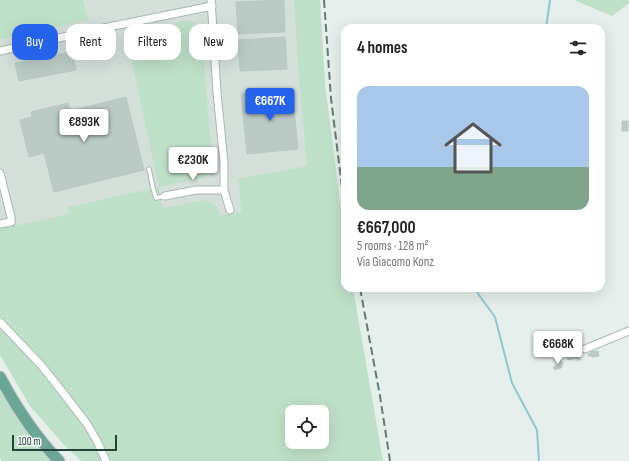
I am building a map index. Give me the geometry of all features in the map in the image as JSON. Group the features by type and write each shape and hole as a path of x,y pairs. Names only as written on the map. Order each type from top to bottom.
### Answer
{"main road":[{"path":"0,377 16,405 33,430 59,461"}],"street":[{"path":"0,51 212,3 217,92 224,164 224,190 230,210"},
{"path":"0,173 11,217 11,222 0,224"},
{"path":"165,196 196,190 224,190"},
{"path":"0,322 41,366 87,424 106,461"},
{"path":"585,350 629,331"}],"lane":[{"path":"149,169 156,198 165,196"}],"shaded area":[{"path":"0,0 320,0 325,85 338,188 242,212 0,239"}],"green space":[{"path":"0,0 83,0 88,20 58,26 58,24 12,24 12,36 0,39"},
{"path":"294,0 320,0 325,85 341,210 341,292 354,292 383,461 81,461 65,446 30,406 0,355 0,229 69,214 68,207 159,187 163,208 205,200 215,205 220,215 242,212 240,189 237,179 307,166 299,80"},
{"path":"574,0 629,0 629,3 612,16"},
{"path":"187,20 197,24 189,24 189,60 204,60 213,162 211,169 203,178 159,187 131,60 181,60 181,24 171,24"},
{"path":"0,387 14,413 37,444 52,461 1,461"}],"building":[{"path":"284,0 285,32 238,34 236,2"},
{"path":"285,37 287,69 240,71 238,40"},
{"path":"66,53 66,60 74,60 76,70 19,81 15,63 31,60 58,60 58,55"},
{"path":"292,89 298,149 247,154 241,94"},
{"path":"126,97 144,170 54,192 44,153 29,157 20,120 32,117 31,112 68,103 70,111"},
{"path":"622,121 628,121 628,131 622,131"},
{"path":"598,351 599,356 588,356 591,352"},
{"path":"571,354 579,355 580,360 577,360 577,358 568,360 567,357 572,357"},
{"path":"559,360 563,363 561,368 556,370 553,368 557,365"}],"waterway":[{"path":"547,24 550,0"},
{"path":"477,292 495,317 512,383 537,430 539,461"}],"railway":[{"path":"324,0 331,98 341,179"},
{"path":"361,292 380,396 390,461"}]}
